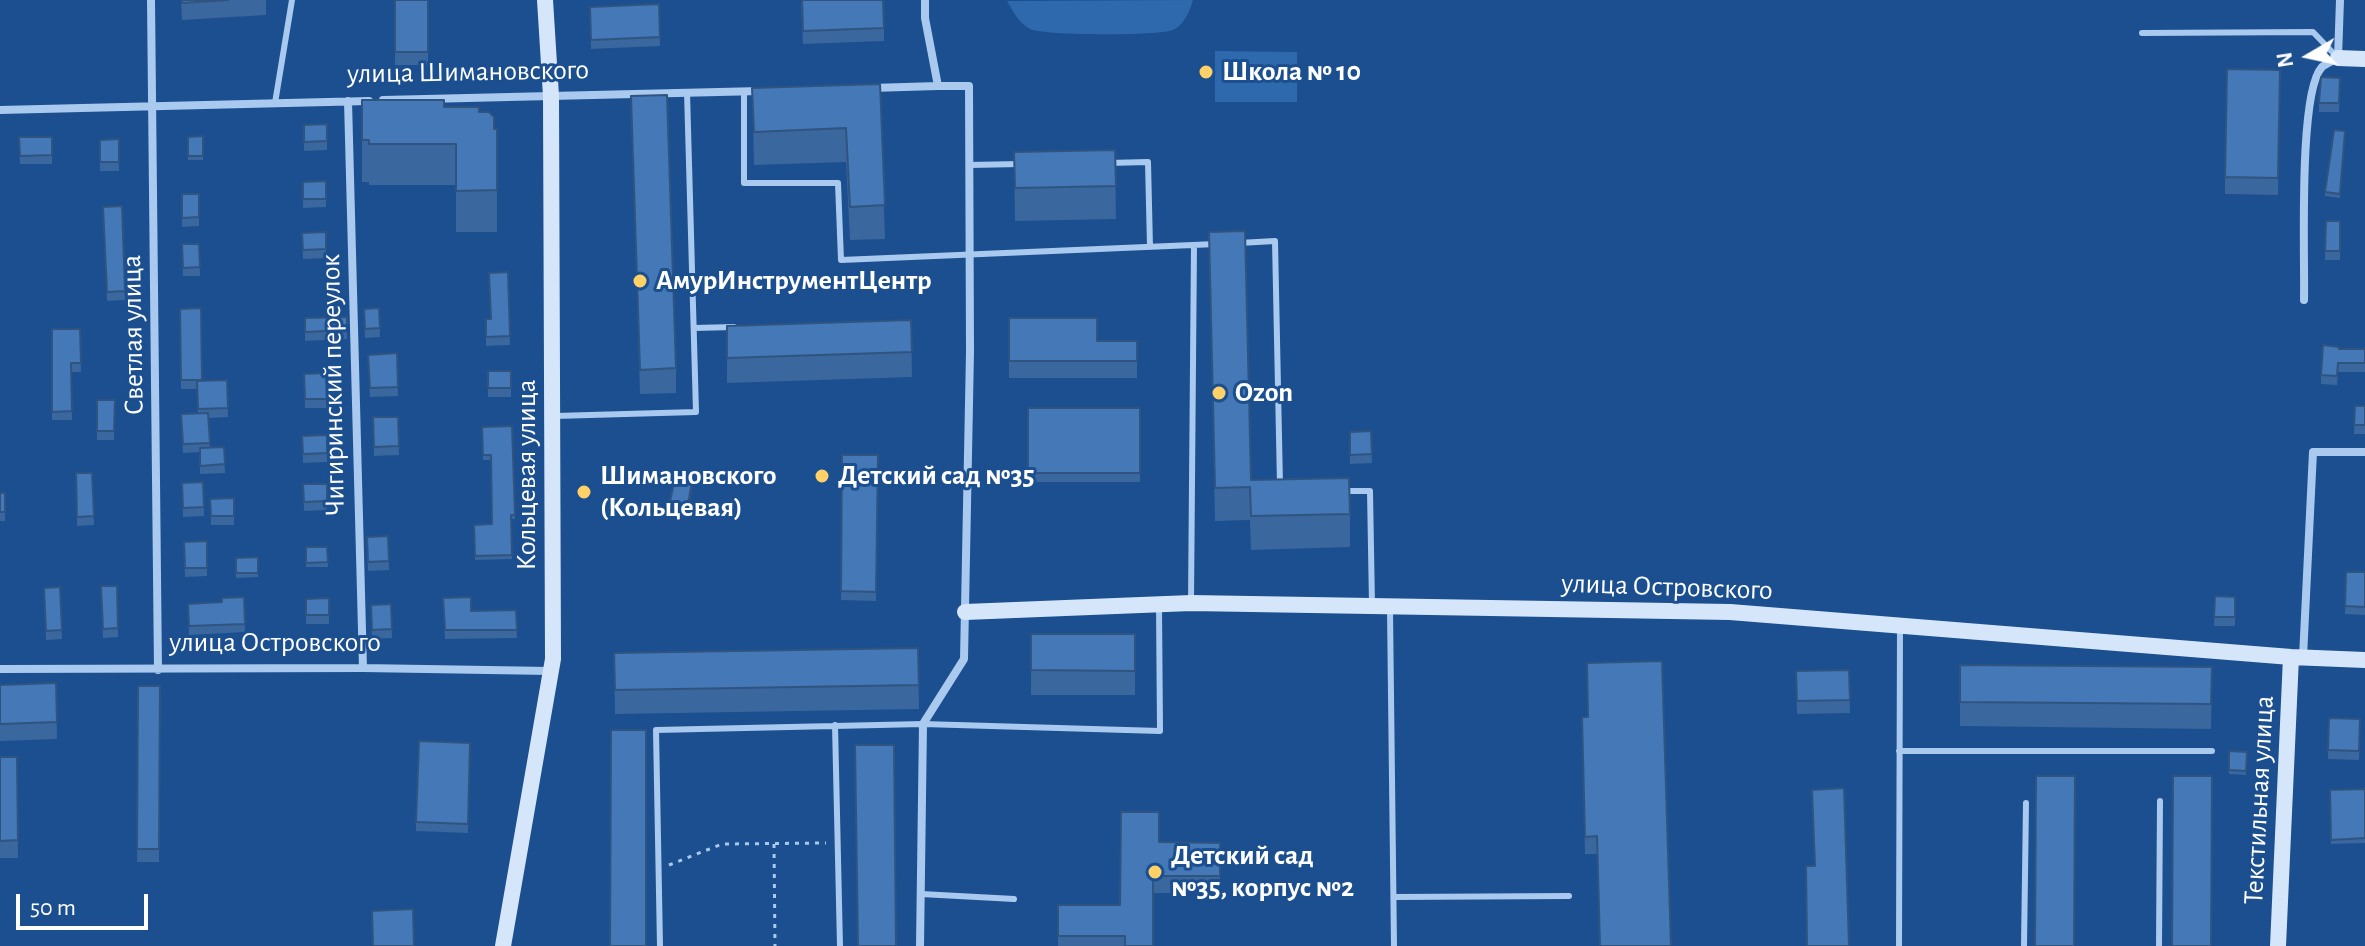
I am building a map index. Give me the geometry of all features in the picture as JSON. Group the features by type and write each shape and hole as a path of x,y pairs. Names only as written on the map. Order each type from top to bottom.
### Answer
{"street":[{"name":"Светлая улица","path":"151,0 158,670"},
{"name":"Кольцевая улица","path":"503,946 553,659 551,96 545,0"},
{"path":"925,0 925,18 938,86"},
{"path":"2338,58 2340,0"},
{"path":"2304,300 2312,88 2321,67 2338,58 2365,59"},
{"path":"863,88 969,86 970,255 964,659 923,724 920,946"},
{"name":"улица Шимановского","path":"0,110 774,90"},
{"name":"Чигиринский переулок","path":"348,101 363,668"},
{"name":"Текстильная улица","path":"2278,946 2313,452 2365,452"},
{"name":"улица Островского","path":"965,612 1159,603 1730,612 2365,660"},
{"name":"улица Островского","path":"0,669 550,671"}],"lane":[{"path":"275,103 292,0"},
{"path":"2142,33 2313,32 2338,58"},
{"path":"744,91 744,183 838,183 841,260 1221,244"},
{"path":"554,416 696,412 687,92"},
{"path":"1103,163 1148,162 1150,247"},
{"path":"969,165 1029,164"},
{"path":"1235,243 1275,241 1280,492"},
{"path":"1191,603 1194,245"},
{"path":"694,328 741,327"},
{"path":"1340,491 1370,491 1372,605"},
{"path":"642,730 923,724 1160,731 1159,603"},
{"path":"1390,606 1394,946"},
{"path":"1899,946 1900,626"},
{"path":"835,725 840,946"},
{"path":"656,730 660,946"},
{"path":"1899,751 2212,751"},
{"path":"2159,946 2160,801"},
{"path":"2024,946 2026,803"},
{"path":"921,894 1014,899"},
{"path":"1394,897 1569,896"}],"path":[{"path":"659,869 722,844 838,843"},
{"path":"774,844 775,946"}],"shaded area":[{"path":"1193,0 1183,21 1173,30 1101,34 1030,29 1019,20 1007,1"},
{"path":"1215,51 1297,52 1297,102 1215,102"}],"building":[{"path":"182,0 228,0 182,3"},
{"path":"395,0 428,0 428,52 395,52"},
{"path":"802,0 883,0 884,28 803,31"},
{"path":"659,4 660,37 591,40 590,7"},
{"path":"2227,69 2280,70 2278,178 2225,177"},
{"path":"2321,77 2340,78 2339,103 2319,103"},
{"path":"880,84 885,205 850,207 846,128 754,132 752,88"},
{"path":"667,95 676,368 640,370 631,96"},
{"path":"362,100 444,100 444,107 479,107 479,112 489,112 494,117 494,129 497,129 497,190 456,191 456,144 369,144 369,140 362,140"},
{"path":"327,124 327,141 304,142 304,125"},
{"path":"2334,130 2345,131 2340,194 2325,192"},
{"path":"203,136 203,156 188,156 188,137"},
{"path":"19,137 52,137 52,155 20,156"},
{"path":"119,139 119,162 100,162 100,140"},
{"path":"1115,150 1116,186 1015,188 1014,152"},
{"path":"326,181 326,199 303,199 303,182"},
{"path":"182,194 199,194 199,217 182,218"},
{"path":"122,206 125,291 107,292 103,207"},
{"path":"2326,221 2340,221 2340,251 2325,251"},
{"path":"1245,231 1251,480 1349,478 1350,514 1251,516 1250,487 1215,488 1209,232"},
{"path":"326,232 326,249 303,250 302,233"},
{"path":"182,244 199,244 200,267 183,268"},
{"path":"508,272 510,336 486,337 486,319 491,319 489,273"},
{"path":"201,308 202,380 181,380 180,309"},
{"path":"379,308 380,328 365,329 364,309"},
{"path":"347,317 347,330 305,332 305,318"},
{"path":"1009,318 1097,318 1097,341 1137,341 1137,361 1009,361"},
{"path":"911,320 912,352 727,358 727,326"},
{"path":"52,329 80,329 81,363 71,363 72,411 52,412"},
{"path":"2323,345 2339,349 2365,349 2365,363 2338,363 2337,376 2321,375"},
{"path":"397,353 398,387 370,388 368,355"},
{"path":"488,371 511,371 511,388 488,388"},
{"path":"326,373 327,399 305,399 304,374"},
{"path":"227,380 228,408 198,409 197,381"},
{"path":"97,400 115,400 114,431 97,431"},
{"path":"2355,406 2365,406 2365,425 2354,425"},
{"path":"1028,408 1140,408 1140,473 1028,473"},
{"path":"208,413 210,443 183,444 181,414"},
{"path":"373,417 398,417 399,446 374,447"},
{"path":"512,426 515,515 511,515 512,555 475,556 474,525 492,524 491,455 483,455 482,427"},
{"path":"1371,431 1372,454 1350,455 1350,432"},
{"path":"327,435 327,453 303,454 302,436"},
{"path":"224,447 225,464 200,466 200,448"},
{"path":"842,455 878,455 876,592 841,591"},
{"path":"76,473 92,473 94,516 77,517"},
{"path":"676,474 693,477 687,509 669,506"},
{"path":"203,482 204,507 183,508 182,483"},
{"path":"303,484 327,484 327,501 304,502"},
{"path":"0,493 5,493 5,512 0,512"},
{"path":"234,498 234,516 211,516 210,499"},
{"path":"388,536 389,561 368,562 367,537"},
{"path":"207,541 207,568 185,568 184,542"},
{"path":"306,547 327,547 328,562 306,563"},
{"path":"258,557 258,573 236,573 236,558"},
{"path":"2346,572 2365,572 2365,607 2345,606"},
{"path":"101,586 117,586 118,628 103,629"},
{"path":"60,587 62,630 46,631 44,588"},
{"path":"2215,596 2235,597 2235,617 2214,617"},
{"path":"244,597 245,624 189,626 188,604"},
{"path":"471,597 471,611 516,610 517,630 445,630 443,598"},
{"path":"329,598 329,615 306,615 306,599"},
{"path":"391,604 392,629 372,630 371,605"},
{"path":"1031,634 1135,634 1135,671 1031,670"},
{"path":"918,648 919,685 615,690 614,653"},
{"path":"1662,661 1671,946 1600,946 1597,836 1585,837 1582,717 1588,717 1587,663"},
{"path":"1960,665 2212,667 2211,704 1960,702"},
{"path":"1849,670 1850,700 1797,701 1796,671"},
{"path":"56,683 57,722 0,724 0,685"},
{"path":"138,686 160,686 159,849 137,849"},
{"path":"2329,718 2360,719 2359,751 2328,750"},
{"path":"611,730 646,730 646,946 610,946"},
{"path":"419,741 470,743 468,824 416,822"},
{"path":"855,745 894,745 896,946 858,946"},
{"path":"2229,751 2247,752 2246,771 2229,770"},
{"path":"0,757 17,757 18,840 0,841"},
{"path":"2036,776 2075,776 2074,946 2035,946"},
{"path":"2173,776 2212,776 2211,946 2172,946"},
{"path":"1844,788 1849,946 1807,946 1806,866 1815,866 1812,790"},
{"path":"2365,789 2365,838 2331,840 2330,790"},
{"path":"1121,812 1159,812 1159,842 1220,843 1220,876 1153,876 1153,946 1125,946 1125,936 1058,936 1058,905 1120,905"},
{"path":"413,909 414,946 373,946 372,911"}],"place":[{"name":"Школа № 10","path":"1206,72"},
{"name":"АмурИнструментЦентр","path":"640,281"},
{"name":"Ozon","path":"1219,393"},
{"name":"Детский сад №35","path":"822,476"},
{"name":"Шимановского (Кольцевая)","path":"584,492"},
{"name":"Детский сад №35, корпус №2","path":"1155,872"}]}
